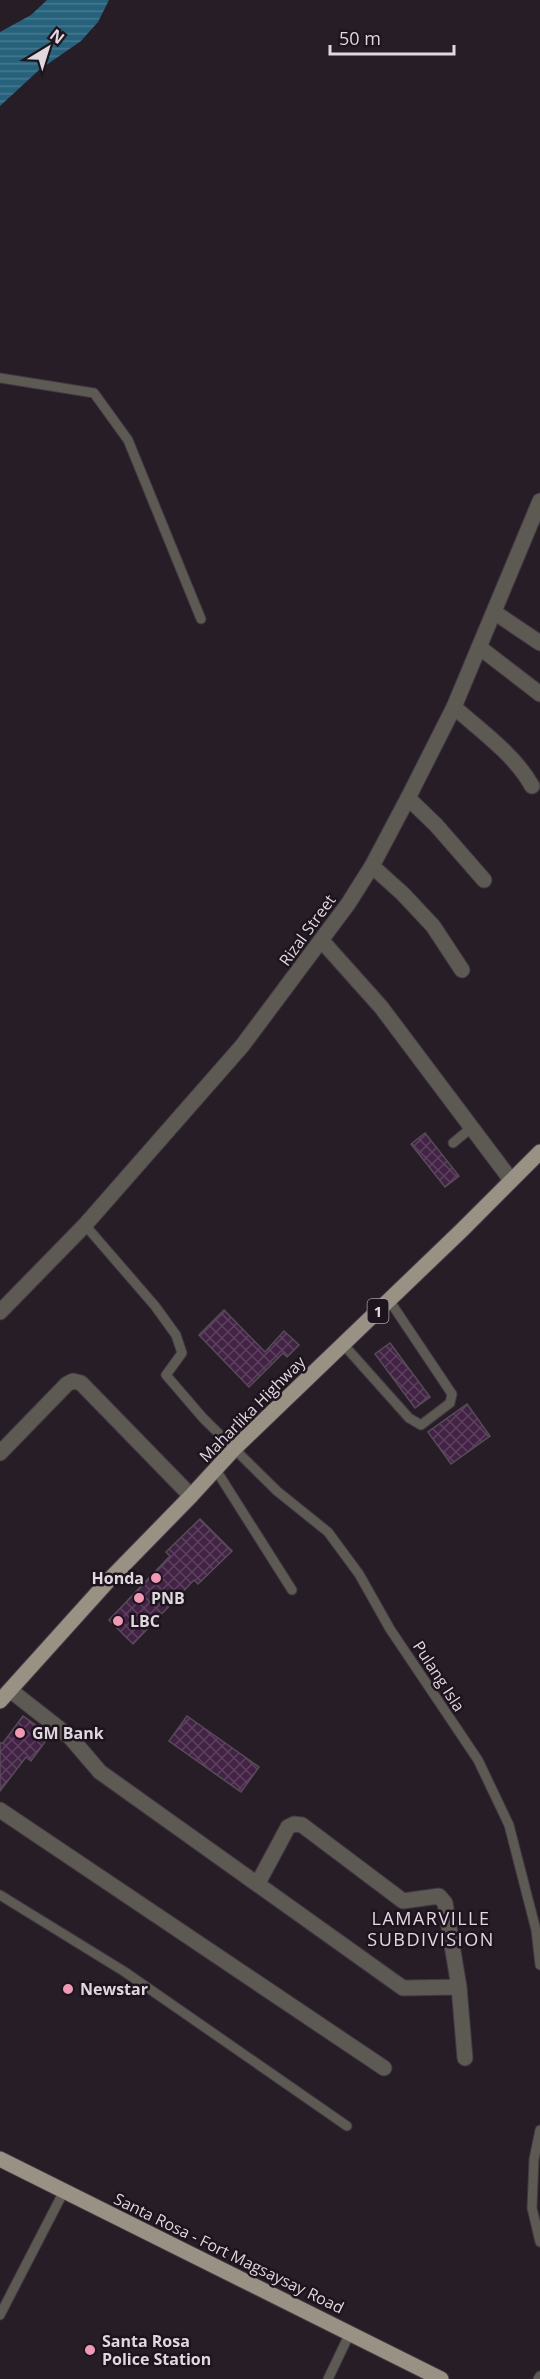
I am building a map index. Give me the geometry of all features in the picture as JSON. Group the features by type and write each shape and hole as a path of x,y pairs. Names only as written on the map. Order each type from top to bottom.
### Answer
{"main road":[{"name":"Maharlika Highway","path":"5,1696 109,1580 235,1448 540,1152"},
{"name":"Santa Rosa - Fort Magsaysay Road","path":"0,2159 441,2379"}],"street":[{"name":"Rizal Street","path":"0,1312 85,1225 242,1046 322,941 372,866 454,707 540,501"},
{"path":"494,612 540,643"},
{"path":"479,647 540,694"},
{"path":"454,707 495,743 526,775 532,786"},
{"path":"408,798 444,834 484,880"},
{"path":"372,866 433,926 462,970"},
{"path":"322,941 381,1007 511,1180"},
{"path":"0,1453 67,1384 73,1381 81,1383 191,1496"},
{"path":"5,1696 70,1737 100,1772 403,1988 459,1987"},
{"path":"0,1810 384,2068"},
{"path":"258,1883 288,1827 294,1824 302,1825 403,1901 439,1896 445,1904 459,1987 465,2058"}],"lane":[{"path":"0,378 94,393 128,440 201,619"},
{"path":"453,1143 471,1128"},
{"name":"Pulang Isla","path":"85,1225 155,1306 176,1335 182,1353 166,1375 203,1418 277,1491 328,1532 359,1574 390,1629 478,1760 508,1825 536,1930 540,1965"},
{"path":"343,1344 409,1418 421,1425 450,1403 452,1394 389,1300"},
{"path":"216,1470 292,1590"},
{"path":"0,1895 125,1972 347,2126"},
{"path":"540,2130 534,2159 532,2208 540,2242"},
{"path":"0,2315 64,2191"},
{"path":"328,2379 350,2333"}],"water":[{"path":"47,0 109,0 98,22 81,41 39,70 0,106 0,32 31,15"}],"building":[{"path":"425,1133 459,1176 445,1187 411,1144"},
{"path":"224,1310 265,1352 284,1331 299,1345 287,1357 283,1353 249,1387 199,1335"},
{"path":"390,1343 430,1397 415,1408 375,1354"},
{"path":"467,1404 490,1436 451,1464 428,1432"},
{"path":"200,1519 232,1551 198,1584 194,1580 133,1644 109,1620 170,1556 166,1552"},
{"path":"23,1716 50,1735 31,1761 26,1757 0,1791 0,1743 3,1743"},
{"path":"187,1716 259,1767 241,1792 169,1741"}],"place":[{"name":"Honda","path":"156,1578"},
{"name":"PNB","path":"139,1598"},
{"name":"LBC","path":"118,1621"},
{"name":"GM Bank","path":"20,1733"},
{"name":"Newstar","path":"68,1989"},
{"name":"Santa Rosa Police Station","path":"90,2350"}],"district":[{"name":"LAMARVILLE SUBDIVISION","path":"431,1928"}]}
